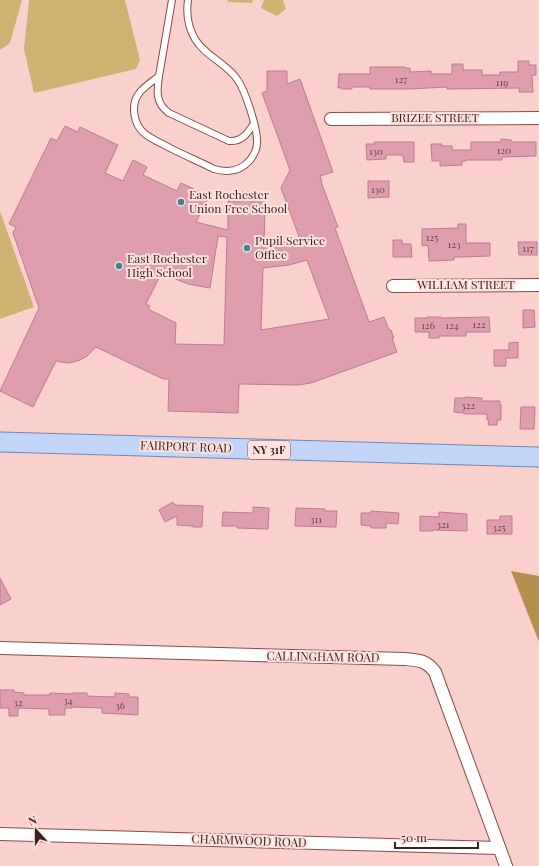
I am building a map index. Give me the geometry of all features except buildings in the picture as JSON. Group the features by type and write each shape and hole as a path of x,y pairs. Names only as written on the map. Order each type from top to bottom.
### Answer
{"main road":[{"name":"FAIRPORT ROAD","path":"0,442 539,457"}],"street":[{"name":"BRIZEE STREET","path":"331,119 539,118"},
{"name":"WILLIAM STREET","path":"393,286 539,285"},
{"name":"CALLINGHAM ROAD","path":"0,648 405,659 424,662 435,672 498,848 506,866"},
{"name":"CHARMWOOD ROAD","path":"0,834 498,848"}],"lane":[{"path":"172,0 157,89 160,103 169,114 229,141 242,138 248,133 254,123"},
{"path":"159,76 140,92 135,103 134,115 139,128 155,140 214,169 221,171 233,171 246,164 255,152 257,136 243,90 232,72 199,45 190,29 187,8 188,0"}],"shaded area":[{"path":"0,0 22,0 10,43 0,50"},
{"path":"29,0 125,0 140,60 136,69 34,93 24,49"},
{"path":"227,0 253,0 252,3 228,2"},
{"path":"264,0 283,0 286,9 277,16 261,8"},
{"path":"0,211 34,307 0,319"},
{"path":"511,571 539,576 539,642"}],"place":[{"name":"East Rochester Union Free School","path":"181,202"},
{"name":"Pupil Service Office","path":"247,248"},
{"name":"East Rochester High School","path":"119,266"}]}
